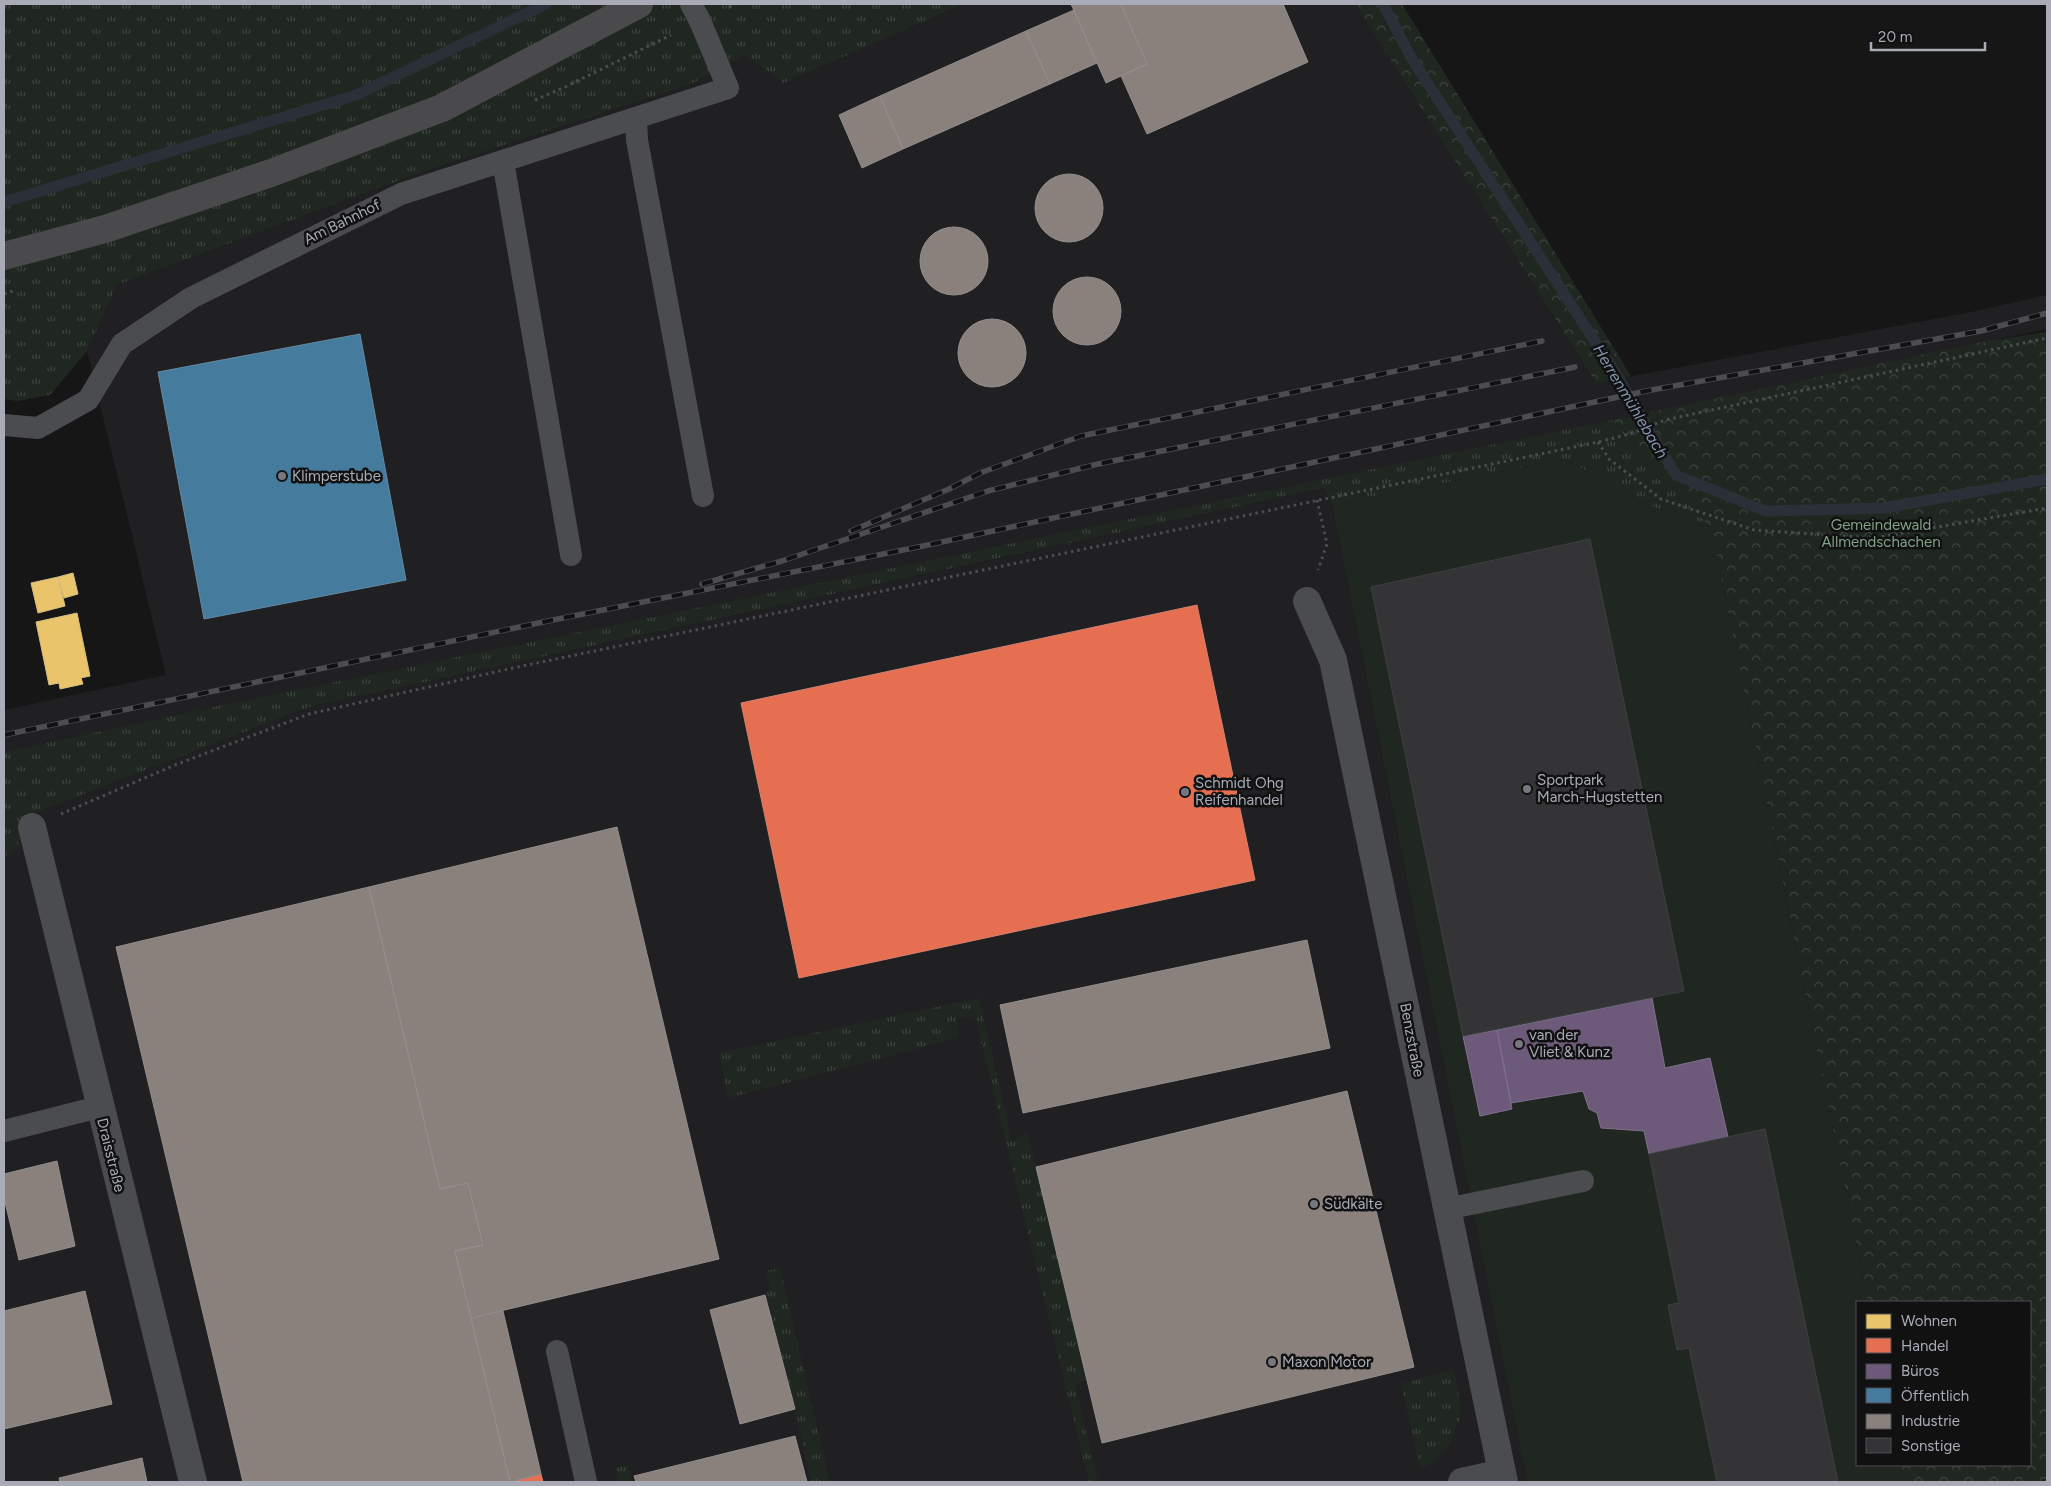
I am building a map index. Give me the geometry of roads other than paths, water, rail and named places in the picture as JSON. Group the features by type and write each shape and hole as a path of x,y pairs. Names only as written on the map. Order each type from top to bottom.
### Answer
{"main road":[{"path":"4,256 115,226 271,173 442,108 638,4"}],"street":[{"name":"Benzstraße","path":"1307,601 1333,660 1503,1478"},
{"name":"Draisstraße","path":"32,827 99,1107 193,1482"},
{"path":"1462,1482 1503,1478"}],"lane":[{"name":"Am Bahnhof","path":"4,425 38,428 88,400 122,344 191,298 401,194 728,88 691,4"},
{"path":"636,118 637,140 704,496"},
{"path":"503,161 571,555"},
{"path":"4,1131 99,1107"},
{"path":"1446,1209 1583,1181"},
{"path":"557,1352 586,1482"}],"waterway":[{"path":"4,202 356,95 546,4"},
{"name":"Herrenmühlebach","path":"1383,4 1412,59 1618,377 1676,475 1766,511 1884,508 2047,479"}],"railway":[{"path":"4,735 548,621 923,546 1646,391 1981,331 2047,313"},
{"path":"851,531 949,489 980,473 1081,436 1542,341"},
{"path":"702,584 782,561 988,491 1098,464 1575,367"}],"place":[{"name":"Klimperstube","path":"282,476"},
{"name":"Sportpark March-Hugstetten","path":"1527,789"},
{"name":"Schmidt Ohg Reifenhandel","path":"1185,792"},
{"name":"van der Vliet & Kunz","path":"1519,1044"},
{"name":"Südkälte","path":"1314,1204"},
{"name":"Maxon Motor","path":"1272,1362"}],"park label":[{"name":"Gemeindewald Allmendschachen","path":"1881,534"}]}
